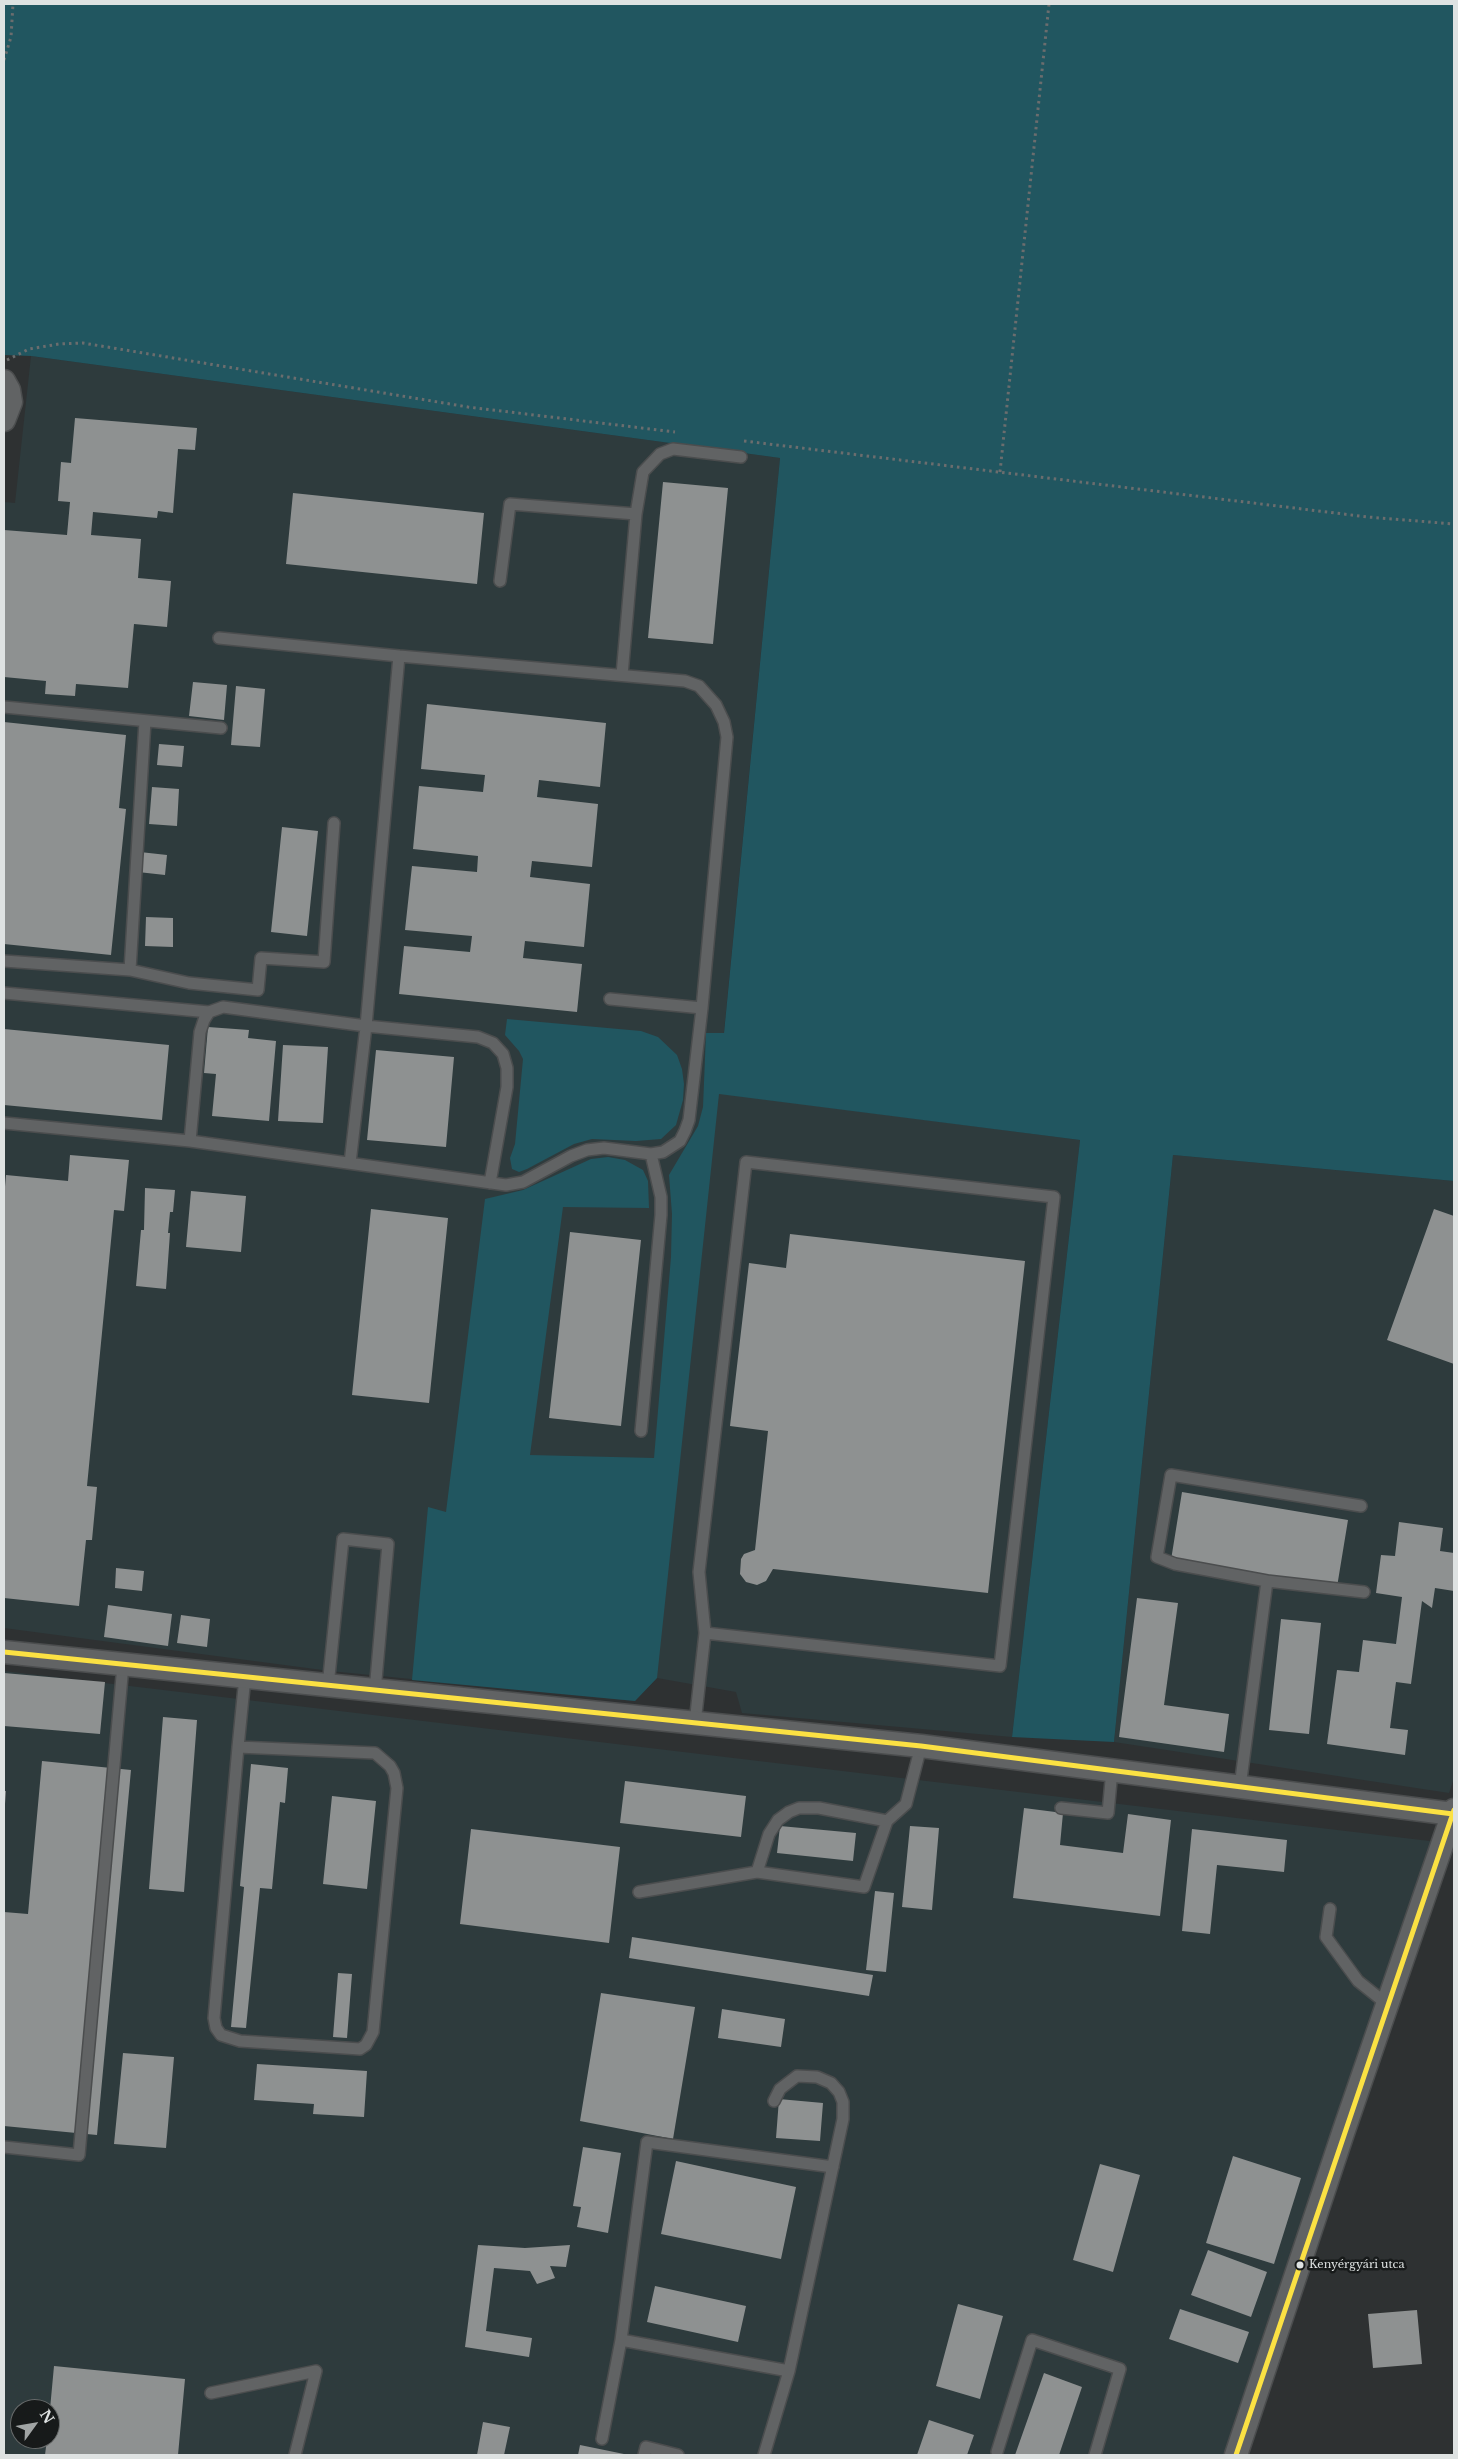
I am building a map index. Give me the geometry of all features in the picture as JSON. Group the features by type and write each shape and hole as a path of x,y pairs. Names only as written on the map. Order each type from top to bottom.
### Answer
{"street":[{"path":"4,381 9,390 11,402 4,420"},
{"path":"4,1652 921,1746 1454,1812 1344,2130 1236,2455"}],"lane":[{"path":"622,675 636,514 643,472 660,454 673,449 741,456"},
{"path":"500,582 510,504 636,514"},
{"path":"4,1123 190,1141 506,1185 523,1182 571,1156 587,1150 604,1148 652,1154 672,1148 685,1131 689,1120 702,1008 727,737 724,722 708,694 699,686 685,682 219,638"},
{"path":"350,1163 366,1026 399,656"},
{"path":"4,707 221,728"},
{"path":"130,970 146,721"},
{"path":"4,960 130,970 189,983 258,990 261,958 324,962 334,824"},
{"path":"4,992 209,1012 224,1007 366,1026 478,1037 493,1043 503,1054 507,1068 507,1087 490,1183"},
{"path":"610,999 702,1008"},
{"path":"190,1141 200,1032 209,1012"},
{"path":"641,1431 661,1215 659,1188 652,1154"},
{"path":"696,1723 705,1633 698,1572 746,1162 1054,1197 1000,1666 705,1633"},
{"path":"1361,1506 1171,1475 1157,1557 1175,1564 1266,1581 1364,1592"},
{"path":"328,1686 342,1539 388,1544 375,1691"},
{"path":"1240,1787 1266,1581"},
{"path":"4,2147 79,2155 123,1665"},
{"path":"238,1747 375,1753 390,1766 394,1773 398,1788 373,2032 366,2045 360,2048 240,2041 221,2035 216,2028 215,2008 244,1678"},
{"path":"640,1892 757,1872 864,1887 887,1821 906,1804 921,1746"},
{"path":"1061,1808 1108,1813 1112,1770"},
{"path":"757,1872 769,1834 778,1820 799,1808 819,1808 887,1821"},
{"path":"1330,1909 1326,1938 1358,1981 1388,2005"},
{"path":"764,2455 789,2371 843,2119 843,2102 839,2092 832,2083 817,2077 797,2076 780,2089 774,2101"},
{"path":"602,2439 621,2340 647,2142 833,2166"},
{"path":"621,2340 789,2371"},
{"path":"997,2452 1032,2340 1120,2368 1094,2455"},
{"path":"211,2393 316,2371 295,2455"},
{"path":"644,2455 646,2447 678,2455"}],"path":[{"path":"4,60 12,37 12,4"},
{"path":"1000,472 1049,4"},
{"path":"4,362 29,349 59,344 83,343 468,407 685,433"},
{"path":"734,439 1368,517 1454,524"}],"shaded area":[{"path":"4,4 1454,4 1454,1181 1173,1155 1114,1742 1012,1737 1080,1140 719,1094 657,1678 635,1701 412,1680 428,1507 446,1512 485,1199 523,1190 591,1159 608,1157 625,1160 643,1170 648,1181 649,1208 563,1207 530,1455 654,1458 671,1257 672,1214 669,1175 698,1126 703,1107 706,1033 724,1033 780,458 31,356 4,355"},
{"path":"31,356 780,458 718,1093 1080,1140 1012,1737 742,1713 736,1692 657,1678 635,1701 330,1671 4,1628 4,502 15,503"},
{"path":"507,1019 641,1031 658,1037 677,1055 682,1069 684,1084 683,1100 676,1125 661,1139 636,1141 592,1139 574,1144 519,1172 512,1169 510,1158 515,1144 523,1059 519,1051 505,1035"},
{"path":"1173,1155 1454,1181 1454,1778 1449,1793 1114,1742"},
{"path":"4,1671 1438,1842 1225,2455 4,2455"}],"building":[{"path":"75,418 197,428 195,450 178,449 173,513 158,511 157,518 93,512 91,535 141,539 138,578 171,581 167,627 134,624 128,688 76,684 75,696 45,694 46,681 4,677 4,530 67,535 70,502 58,501 61,462 71,463"},
{"path":"663,482 728,488 713,644 648,638"},
{"path":"293,493 484,513 477,584 286,564"},
{"path":"193,682 227,685 224,720 189,716"},
{"path":"236,686 265,689 260,747 231,745"},
{"path":"427,704 606,723 600,787 539,780 537,797 598,804 592,867 532,861 530,877 590,884 584,947 525,941 523,958 582,964 577,1012 399,994 404,946 470,952 472,936 405,930 412,866 477,872 478,856 413,849 419,786 483,792 485,775 421,769"},
{"path":"4,722 126,735 119,808 126,809 111,955 4,944"},
{"path":"159,744 184,746 182,767 157,765"},
{"path":"152,787 179,789 177,826 149,824"},
{"path":"282,827 318,831 307,936 271,932"},
{"path":"140,852 167,855 165,875 138,872"},
{"path":"146,917 173,918 173,947 145,946"},
{"path":"208,1027 249,1030 248,1038 276,1041 269,1121 212,1116 216,1074 204,1073"},
{"path":"4,1029 169,1045 162,1120 4,1105"},
{"path":"283,1045 328,1047 323,1123 278,1121"},
{"path":"376,1050 454,1057 446,1147 367,1140"},
{"path":"70,1155 129,1160 124,1211 114,1210 87,1486 97,1487 92,1540 86,1540 79,1606 4,1598 4,1198 6,1175 68,1181"},
{"path":"145,1188 175,1190 173,1212 170,1212 168,1233 170,1233 166,1289 136,1286 141,1230 144,1230"},
{"path":"191,1191 246,1196 241,1252 186,1247"},
{"path":"371,1209 448,1218 429,1403 352,1395"},
{"path":"1434,1209 1454,1216 1454,1364 1387,1340"},
{"path":"570,1232 641,1240 621,1426 549,1418"},
{"path":"790,1234 1025,1261 988,1593 773,1569 766,1581 757,1585 746,1582 740,1574 741,1559 744,1554 755,1550 768,1431 730,1426 749,1263 786,1268"},
{"path":"1182,1492 1348,1520 1337,1587 1171,1560"},
{"path":"1399,1522 1443,1528 1440,1551 1454,1553 1454,1591 1435,1588 1432,1608 1422,1601 1411,1684 1396,1682 1390,1728 1408,1730 1405,1755 1327,1744 1337,1670 1359,1672 1363,1640 1396,1644 1402,1597 1376,1593 1381,1555 1395,1556"},
{"path":"116,1568 144,1571 142,1591 115,1588"},
{"path":"1137,1598 1178,1603 1164,1705 1229,1714 1224,1752 1119,1737"},
{"path":"108,1605 172,1614 168,1646 104,1637"},
{"path":"181,1615 210,1619 207,1647 177,1643"},
{"path":"1281,1619 1321,1623 1309,1734 1269,1730"},
{"path":"4,1673 105,1682 100,1734 4,1726"},
{"path":"163,1717 197,1720 184,1892 149,1889"},
{"path":"42,1761 131,1770 97,2135 4,2126 4,1912 28,1914"},
{"path":"251,1764 288,1768 285,1803 280,1802 272,1889 260,1888 246,2028 231,2027 244,1887 240,1886"},
{"path":"625,1781 746,1796 741,1837 620,1823"},
{"path":"4,1791 6,1791 5,1804 4,1803"},
{"path":"332,1796 376,1801 367,1889 323,1884"},
{"path":"1024,1808 1063,1813 1060,1845 1123,1853 1128,1814 1171,1820 1160,1916 1013,1898"},
{"path":"780,1826 856,1833 853,1861 777,1853"},
{"path":"910,1826 939,1828 932,1910 902,1907"},
{"path":"471,1829 620,1847 609,1943 460,1924"},
{"path":"1192,1829 1287,1840 1284,1872 1217,1865 1210,1934 1182,1931"},
{"path":"875,1891 894,1893 886,1972 866,1970"},
{"path":"632,1937 873,1975 869,1996 629,1958"},
{"path":"338,1973 352,1974 347,2038 333,2037"},
{"path":"601,1993 695,2007 673,2139 580,2121"},
{"path":"722,2009 785,2019 781,2047 718,2038"},
{"path":"123,2053 174,2057 166,2148 114,2144"},
{"path":"257,2064 367,2071 364,2117 313,2114 314,2104 254,2100"},
{"path":"779,2099 823,2103 820,2141 776,2138"},
{"path":"583,2147 621,2153 608,2233 577,2227 581,2207 573,2206"},
{"path":"1233,2156 1301,2178 1274,2264 1206,2243"},
{"path":"676,2161 796,2187 781,2259 661,2234"},
{"path":"1100,2164 1140,2175 1113,2272 1073,2260"},
{"path":"478,2245 525,2248 570,2245 566,2267 550,2266 555,2278 537,2284 530,2271 494,2268 486,2331 532,2338 529,2357 465,2347"},
{"path":"1208,2250 1267,2272 1251,2317 1191,2295"},
{"path":"655,2286 746,2306 738,2342 647,2322"},
{"path":"958,2304 1003,2316 980,2399 936,2386"},
{"path":"1180,2309 1249,2332 1238,2363 1169,2339"},
{"path":"1417,2310 1422,2364 1373,2368 1368,2314"},
{"path":"54,2366 185,2379 178,2455 45,2455 46,2449 60,2449 60,2399 51,2399"},
{"path":"1044,2373 1082,2387 1059,2455 1015,2455"},
{"path":"929,2420 974,2435 967,2455 917,2455"},
{"path":"483,2422 510,2427 504,2455 477,2455"},
{"path":"580,2445 624,2454 624,2455 578,2455"}],"transit line":[{"path":"4,1652 921,1746 1453,1814"},
{"path":"1236,2455 1454,1810"}],"place":[{"name":"Kenyérgyári utca","path":"1300,2265"}]}
